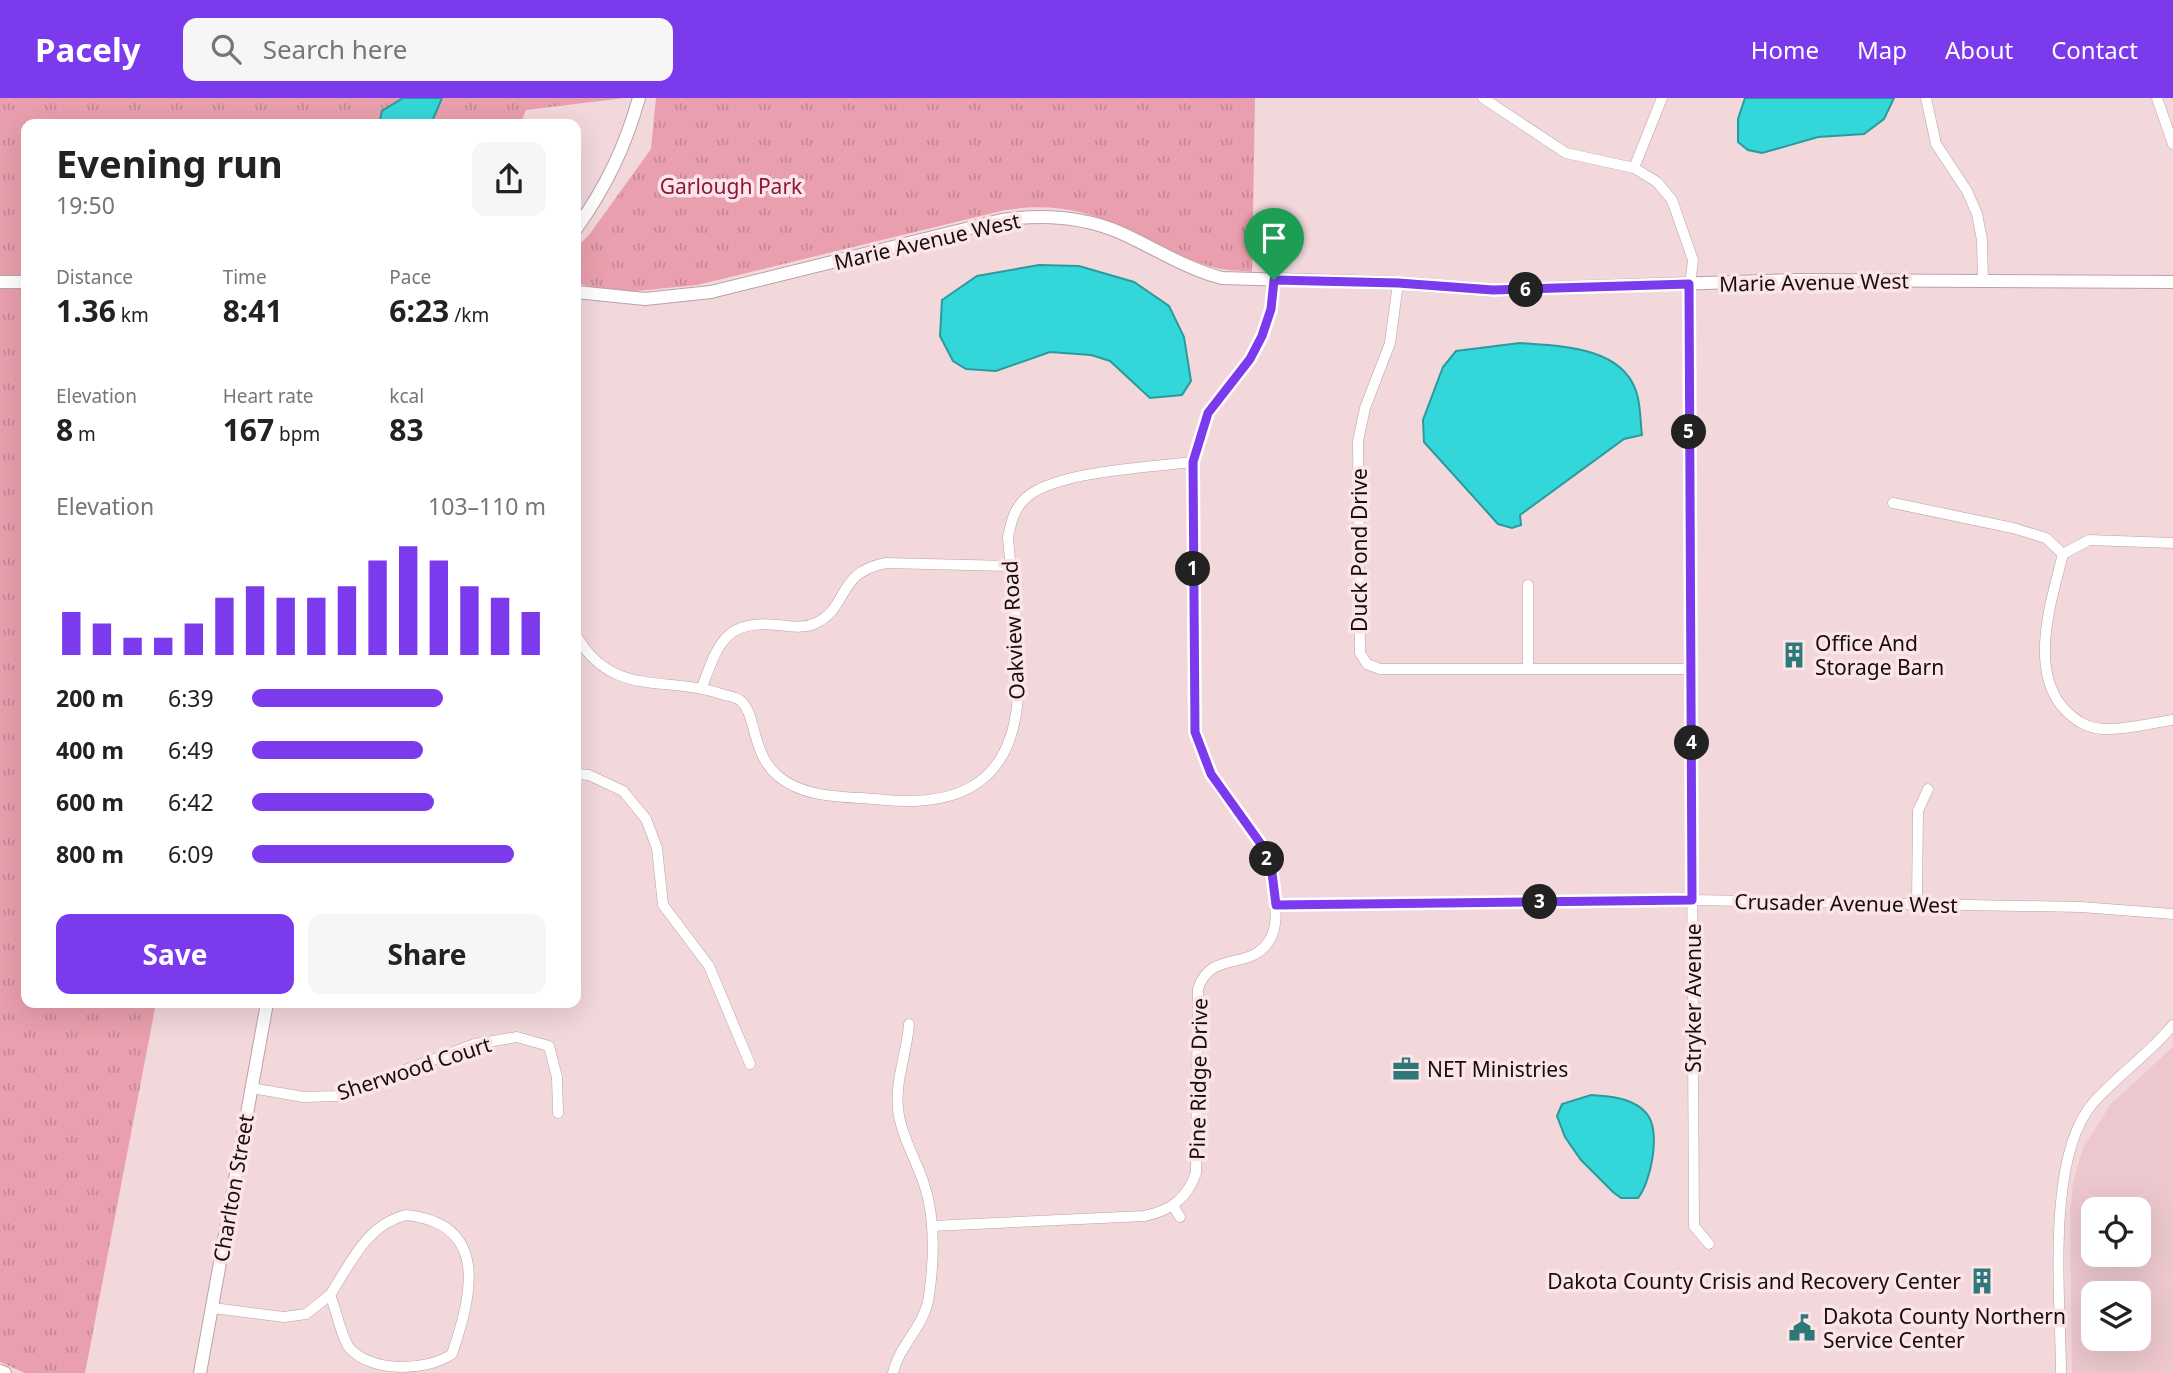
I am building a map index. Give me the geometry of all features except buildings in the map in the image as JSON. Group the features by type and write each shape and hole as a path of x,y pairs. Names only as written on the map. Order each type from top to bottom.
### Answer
{"street":[{"path":"581,222 602,193 626,143 639,98"},
{"path":"1490,99 1566,153 1634,168 1662,98"},
{"path":"1926,98 1936,144 1967,191 1977,214 1982,240 1983,280"},
{"path":"2157,98 2173,144"},
{"name":"Stryker Avenue","path":"1634,168 1657,182 1672,200 1693,260 1689,284 1694,1226 1709,1244"},
{"name":"Marie Avenue West","path":"581,293 645,299 711,292 1002,220 1040,216 1074,218 1099,225 1216,276 1274,280 1398,283 1493,290 1796,280 2173,282"},
{"path":"1274,280 1271,309 1262,336 1250,359 1208,413 1193,462 1195,732 1211,774 1263,847 1272,873 1276,905"},
{"path":"0,282 21,282"},
{"name":"Duck Pond Drive","path":"1398,283 1390,343 1365,408 1358,441 1360,653 1367,664 1380,669 1691,669"},
{"name":"Oakview Road","path":"581,641 603,666 630,680 655,685 702,687 740,700 749,713 763,758 778,775 797,788 817,793 916,802 956,796 976,785 995,768 1007,749 1016,722 1020,683 1010,566 1010,527 1023,500 1061,478 1193,462"},
{"path":"1893,503 2013,528 2046,538 2063,554"},
{"path":"2173,542 2088,540 2063,554 2052,596 2044,653 2053,696 2077,722 2103,729 2173,720"},
{"path":"702,687 717,647 730,631 754,622 801,627 816,623 831,611 850,580 868,566 886,563 1010,566"},
{"path":"1528,585 1528,669"},
{"path":"581,774 589,775 623,791 646,819 657,848 663,905 709,966 750,1063"},
{"path":"1917,904 1918,811 1928,789"},
{"name":"Crusader Avenue West","path":"1276,905 1692,900 2081,906 2173,914"},
{"name":"Pine Ridge Drive","path":"1173,1206 1192,1186 1196,1173 1197,997 1200,983 1213,967 1249,958 1263,948 1273,933 1276,905"},
{"name":"Charlton Street","path":"200,1373 214,1308 266,1008"},
{"path":"892,1373 926,1309 932,1226 924,1184 903,1135 897,1106 898,1086 908,1047 909,1024"},
{"path":"2061,1373 2063,1168 2077,1131 2092,1104 2154,1048 2173,1025"},
{"name":"Sherwood Court","path":"251,1088 304,1097 336,1096 475,1044 517,1037 549,1046 557,1077 558,1113"},
{"path":"932,1226 1144,1216 1173,1206 1180,1217"},
{"path":"214,1308 284,1317 306,1314 330,1295 370,1234 388,1220 406,1215 426,1217 447,1226 461,1242 467,1259 469,1277 452,1354 425,1368 380,1367 362,1359 349,1348 330,1295"},
{"path":"0,1371 5,1373"}],"shaded area":[{"path":"2173,1047 2173,1373 2072,1373 2070,1209 2073,1183 2083,1148 2111,1104"}],"green space":[{"path":"0,98 624,98 526,110 522,119 21,119 21,1008 155,1008 85,1373 25,1373 0,1362"},
{"name":"Garlough Park","path":"656,98 1255,98 1252,272 1209,266 1090,215 1065,209 1037,207 1005,210 697,285 617,293 581,284 581,243 651,149"}],"water":[{"path":"403,98 442,98 433,119 380,119 382,111"},
{"path":"1745,98 1894,98 1884,119 1864,134 1818,137 1762,153 1748,150 1738,142 1738,119"},
{"path":"1039,265 1079,266 1134,282 1169,306 1184,337 1191,381 1182,395 1150,398 1110,361 1091,355 1050,352 996,371 966,369 953,361 940,336 942,300 977,276"},
{"path":"1520,343 1587,351 1617,365 1628,376 1636,391 1642,435 1624,439 1520,515 1521,525 1512,528 1498,524 1424,442 1423,420 1443,367 1456,351"},
{"path":"1591,1095 1614,1097 1635,1104 1647,1114 1651,1122 1653,1157 1647,1181 1638,1198 1621,1198 1613,1192 1581,1160 1565,1137 1557,1116 1562,1104"}],"place":[{"name":"Office And Storage Barn","path":"1794,655"},
{"name":"NET Ministries","path":"1406,1069"},
{"name":"Dakota County Crisis and Recovery Center","path":"1982,1281"},
{"name":"Dakota County Northern Service Center","path":"1802,1328"}],"route":[{"path":"1274,280 1398,283 1493,290 1562,290 1689,284 1692,900 1276,905 1272,873 1263,847 1211,774 1195,732 1193,462 1198,437 1208,413 1250,359 1262,336 1271,309 1274,280"}]}
